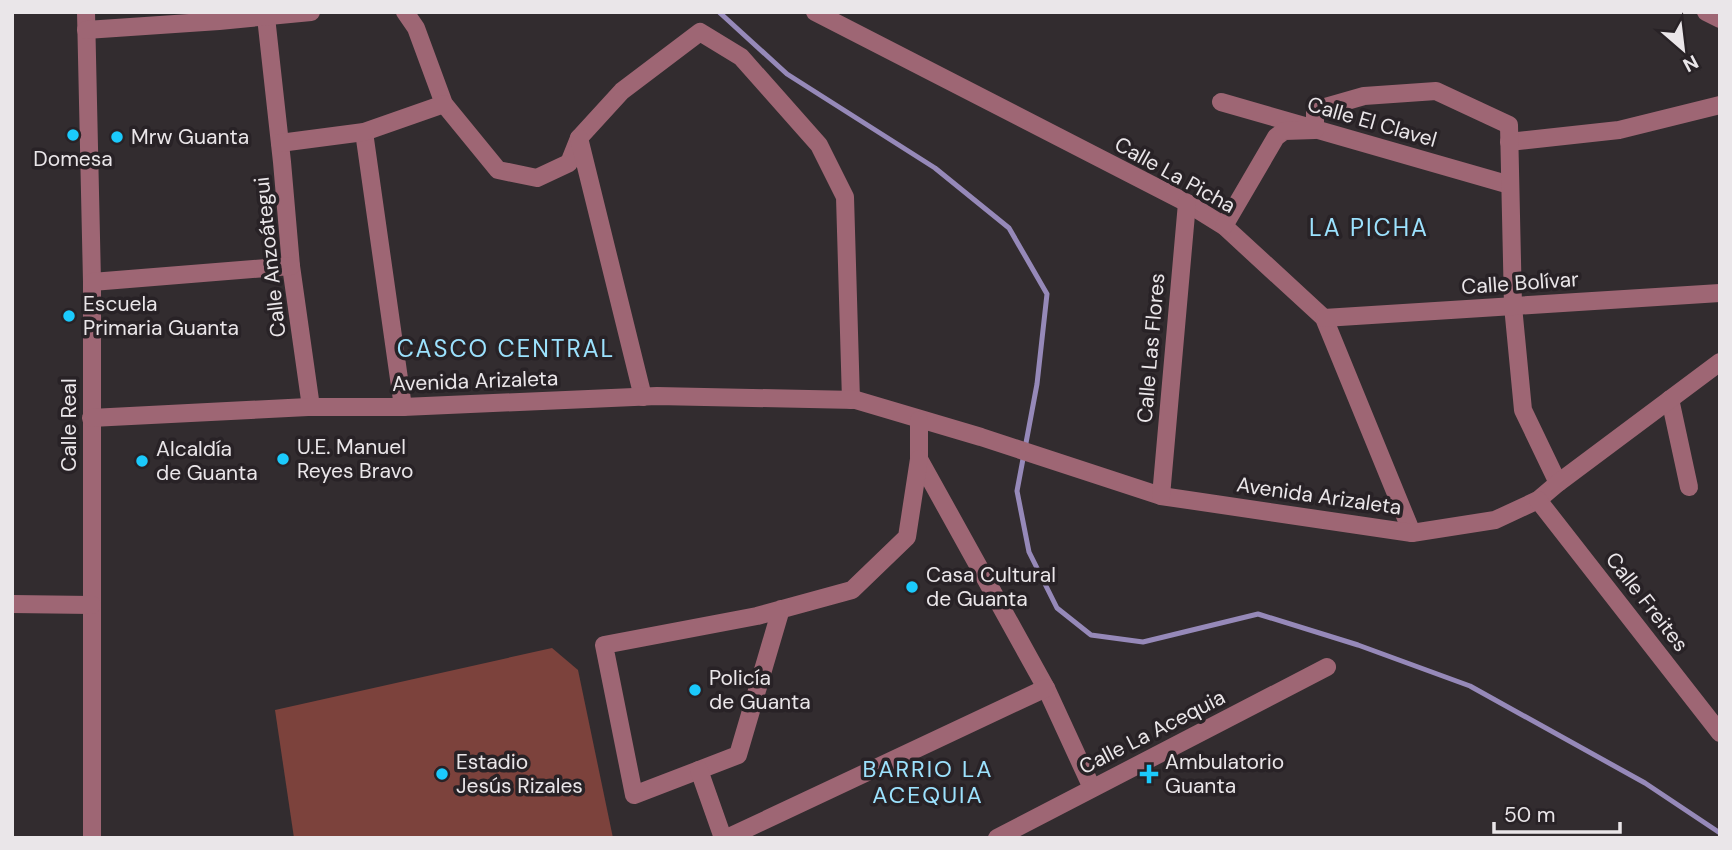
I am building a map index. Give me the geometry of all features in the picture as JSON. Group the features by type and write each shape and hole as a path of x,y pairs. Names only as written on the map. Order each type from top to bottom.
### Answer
{"street":[{"path":"86,21 266,18 311,12"},
{"path":"405,12 416,28 444,104 498,170 537,178 569,163 579,138 622,91 700,32 741,57 819,145 845,197 851,400"},
{"name":"Calle La Picha","path":"815,12 1187,203 1224,226 1324,318 1412,533"},
{"path":"1706,12 1720,19"},
{"name":"Calle Anzoátegui","path":"266,18 291,266 311,407"},
{"name":"Calle Real","path":"86,21 92,282 92,838"},
{"path":"1224,226 1276,137 1284,131 1315,130 1315,110 1364,96 1436,91 1509,125 1513,306 1523,410 1558,483"},
{"name":"Calle El Clavel","path":"1221,102 1510,185"},
{"path":"280,143 364,132 444,104"},
{"path":"1509,142 1619,130 1720,105"},
{"path":"364,132 403,407"},
{"path":"579,138 643,397"},
{"name":"Calle Las Flores","path":"1161,496 1187,203"},
{"path":"92,282 291,266"},
{"name":"Calle Bolívar","path":"1324,318 1720,293"},
{"name":"Avenida Arizaleta","path":"91,418 311,407 403,407 643,397 851,400 981,437 1161,496 1412,533 1495,520 1538,500 1720,362"},
{"path":"1670,399 1689,487"},
{"path":"781,609 738,755 634,795 604,645 781,609 852,590 907,537 919,459 919,420"},
{"path":"919,459 1046,688 1092,788"},
{"name":"Calle Freites","path":"1538,500 1720,733"},
{"path":"12,604 92,605"},
{"name":"Calle La Acequia","path":"997,838 1327,667"},
{"path":"699,770 725,838 1046,688"}],"shaded area":[{"name":"Estadio Jesús Rizales","path":"552,648 578,670 613,838 294,838 275,710"}],"waterway":[{"path":"719,12 787,74 935,168 1009,228 1047,294 1037,384 1017,491 1029,552 1057,608 1091,635 1143,642 1258,614 1358,645 1470,686 1645,783 1720,833"}],"place":[{"name":"Domesa","path":"73,135"},
{"name":"Mrw Guanta","path":"117,137"},
{"name":"Escuela Primaria Guanta","path":"69,316"},
{"name":"U.E. Manuel Reyes Bravo","path":"283,459"},
{"name":"Alcaldía de Guanta","path":"142,461"},
{"name":"Casa Cultural de Guanta","path":"912,587"},
{"name":"Policía de Guanta","path":"695,690"},
{"name":"Estadio Jesús Rizales","path":"442,774"},
{"name":"Ambulatorio Guanta","path":"1149,774"}],"district":[{"name":"LA PICHA","path":"1369,228"},
{"name":"CASCO CENTRAL","path":"506,349"},
{"name":"BARRIO LA ACEQUIA","path":"928,782"}]}
